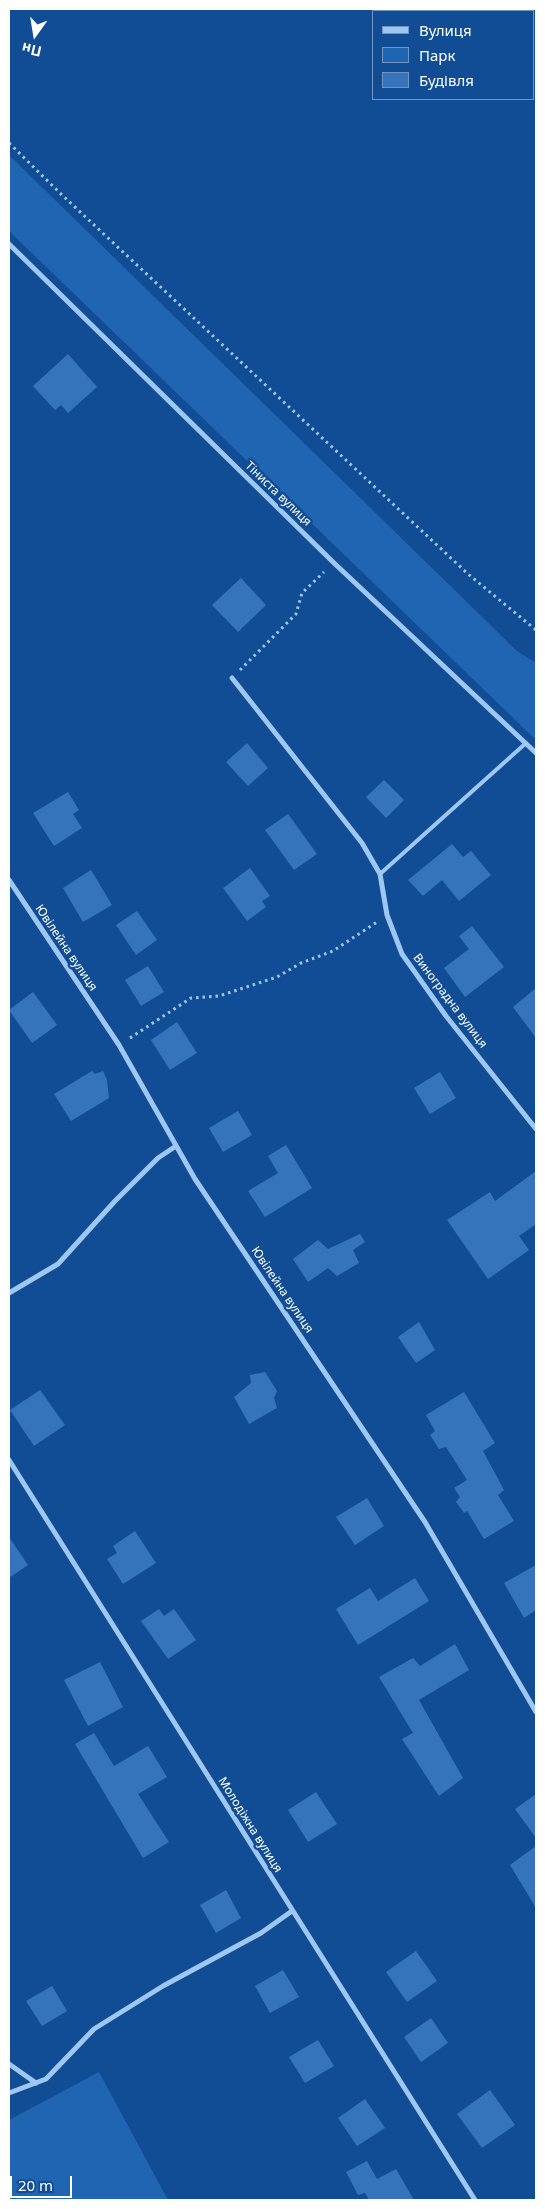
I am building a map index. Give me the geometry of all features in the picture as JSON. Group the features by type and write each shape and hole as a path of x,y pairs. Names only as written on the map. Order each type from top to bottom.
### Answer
{"street":[{"name":"Тіниста вулиця","path":"9,244 334,562 536,754"},
{"name":"Виноградна вулиця","path":"232,678 362,842 380,874 388,915 402,954 446,1016 536,1129"},
{"name":"Ювілейна вулиця","path":"9,880 119,1045 195,1179 426,1522 536,1712"},
{"path":"9,1293 58,1264 152,1164 176,1146"},
{"name":"Молодіжна вулиця","path":"9,1460 475,2200"},
{"path":"9,2093 46,2079 94,2029 163,1986 262,1933 292,1911"},
{"path":"9,2064 16,2071 36,2083"}],"lane":[{"path":"380,874 526,743"}],"path":[{"path":"9,142 62,195 468,574 536,630"},
{"path":"232,678 296,614 302,594 334,562"},
{"path":"119,1045 191,998 219,996 277,977 301,963 334,951 388,915"}],"green space":[{"path":"9,155 517,651 536,663 536,740 9,231"},
{"path":"99,2072 168,2200 9,2200 9,2120"}],"building":[{"path":"68,354 97,387 68,413 61,405 55,410 33,386"},
{"path":"241,578 266,605 238,632 212,605"},
{"path":"247,743 268,768 248,786 226,762"},
{"path":"384,780 404,800 386,818 366,797"},
{"path":"68,792 79,810 73,814 82,828 54,846 33,813"},
{"path":"288,814 317,854 294,870 265,830"},
{"path":"452,844 463,857 471,851 491,875 459,901 442,880 423,896 408,880"},
{"path":"250,868 270,896 262,901 266,907 247,921 223,888"},
{"path":"91,870 112,905 83,922 63,888"},
{"path":"137,911 157,940 136,955 116,925"},
{"path":"472,926 504,967 465,997 444,968 469,949 459,936"},
{"path":"148,966 164,992 141,1006 125,980"},
{"path":"536,988 536,1038 513,1007"},
{"path":"33,992 57,1025 32,1043 9,1010"},
{"path":"177,1022 197,1053 170,1070 151,1040"},
{"path":"92,1071 95,1074 103,1071 107,1080 109,1098 71,1121 54,1094"},
{"path":"440,1072 456,1098 430,1114 414,1088"},
{"path":"238,1111 252,1135 223,1152 209,1128"},
{"path":"286,1145 312,1188 265,1217 248,1191 278,1173 268,1156"},
{"path":"536,1171 536,1224 519,1236 529,1250 488,1279 447,1220 490,1192 495,1201"},
{"path":"360,1234 365,1242 353,1250 359,1263 337,1276 328,1268 308,1282 293,1259 318,1240 328,1249"},
{"path":"419,1322 435,1350 416,1363 398,1337"},
{"path":"265,1372 277,1391 274,1398 277,1408 249,1424 234,1397 251,1383 250,1375"},
{"path":"40,1390 65,1425 34,1446 10,1410"},
{"path":"464,1392 495,1443 483,1451 504,1490 498,1495 514,1521 484,1539 467,1511 464,1513 456,1502 460,1497 454,1488 467,1480 446,1447 439,1449 430,1435 435,1431 426,1415"},
{"path":"367,1498 384,1526 355,1545 336,1517"},
{"path":"135,1531 156,1563 123,1584 107,1559 117,1553 113,1546"},
{"path":"9,1537 28,1565 9,1578"},
{"path":"536,1565 536,1610 524,1618 504,1583"},
{"path":"415,1578 429,1601 358,1645 336,1609 370,1588 378,1601"},
{"path":"159,1609 164,1616 174,1609 196,1640 168,1659 141,1621"},
{"path":"455,1644 469,1670 419,1700 463,1778 439,1796 402,1739 413,1733 379,1677 413,1658 420,1666"},
{"path":"100,1662 123,1707 88,1726 64,1680"},
{"path":"94,1733 114,1766 148,1746 167,1777 138,1794 169,1842 143,1858 75,1744"},
{"path":"316,1792 337,1824 308,1842 288,1810"},
{"path":"536,1794 536,1838 515,1809"},
{"path":"536,1846 536,1908 510,1865"},
{"path":"226,1890 241,1918 216,1933 200,1905"},
{"path":"416,1951 437,1981 407,2002 386,1972"},
{"path":"283,1970 299,1997 270,2013 255,1986"},
{"path":"52,1986 67,2011 42,2026 26,2001"},
{"path":"431,2018 448,2043 421,2062 404,2037"},
{"path":"318,2040 334,2066 305,2083 289,2057"},
{"path":"490,2090 515,2125 482,2148 457,2114"},
{"path":"365,2099 385,2128 357,2146 338,2118"},
{"path":"367,2161 377,2179 396,2169 414,2200 369,2200 365,2193 358,2195 346,2172"}]}
